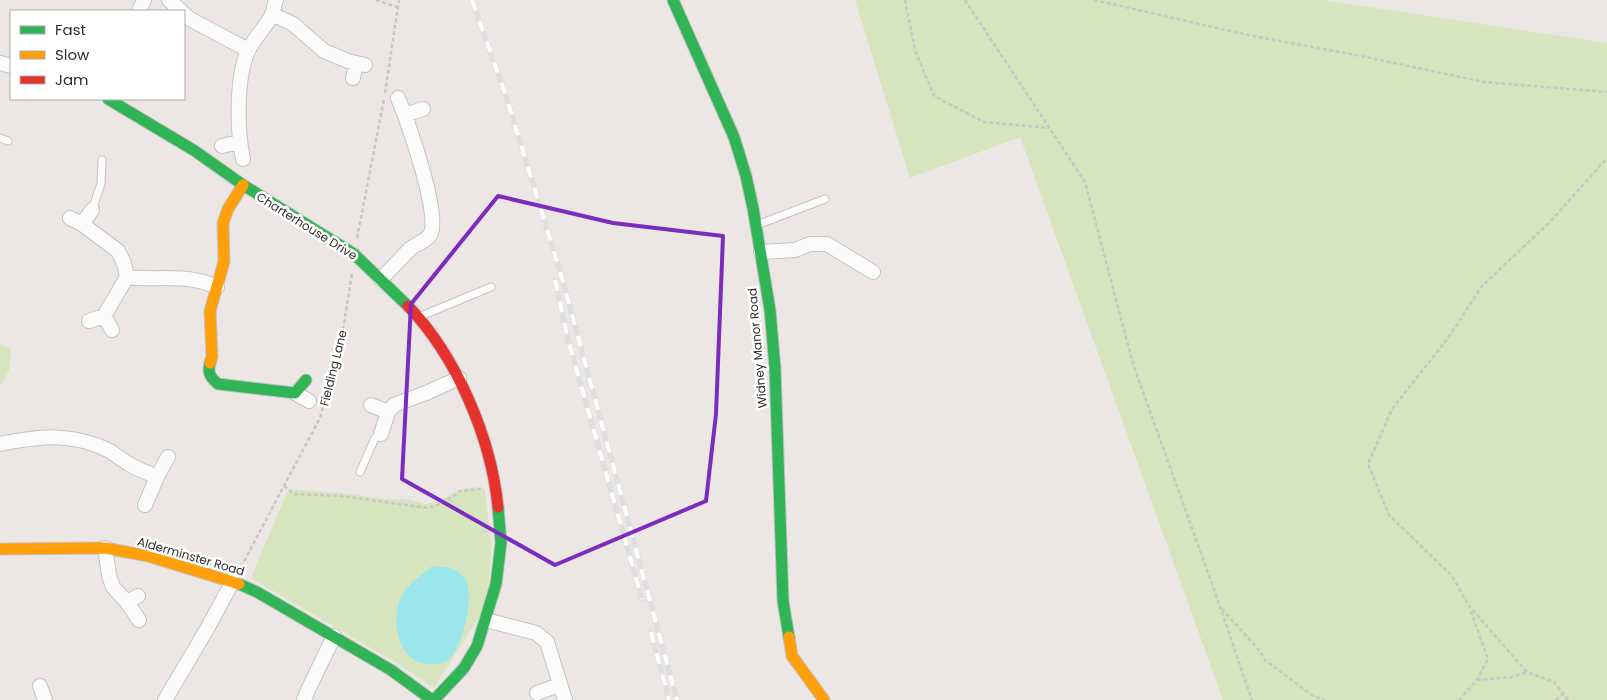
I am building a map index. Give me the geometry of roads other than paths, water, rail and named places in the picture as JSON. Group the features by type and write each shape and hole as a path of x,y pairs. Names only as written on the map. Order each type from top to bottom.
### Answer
{"street":[{"path":"169,0 180,10"},
{"path":"243,159 239,142 240,82 248,50 272,14 276,0"},
{"name":"Widney Manor Road","path":"673,0 734,137 746,176 770,310 775,368 783,601 792,656 824,700"},
{"path":"272,14 293,24 324,51 361,64 353,78"},
{"path":"185,15 190,20 248,50"},
{"path":"381,279 412,247 430,235 433,225 434,214 405,115 398,98"},
{"name":"Charterhouse Drive","path":"110,100 194,151 243,185 354,254 418,317 459,378 478,421 496,488 501,543 496,584 477,646 464,668 433,700"},
{"path":"405,115 423,109"},
{"path":"222,146 239,142"},
{"path":"243,185 228,209 223,223 224,262 210,311 212,357 208,369 210,377 218,384 296,393 309,402"},
{"path":"89,321 104,316 127,277 124,263 118,251 76,221 92,210"},
{"path":"761,252 795,250 810,244 827,244 873,272"},
{"path":"127,277 194,280 218,287"},
{"path":"104,316 112,330"},
{"path":"202,390 210,377"},
{"path":"381,434 388,412 394,405 459,378"},
{"path":"296,393 306,380"},
{"path":"371,405 388,412"},
{"path":"0,444 36,437 64,437 88,442 110,451 131,465 157,477"},
{"path":"145,505 168,457"},
{"path":"105,548 109,575 113,587 133,599 139,620"},
{"name":"Alderminster Road","path":"0,549 105,548 148,556 233,581 257,592 334,636 391,670 433,700"},
{"path":"165,700 207,630 233,581"},
{"path":"486,620 536,633 547,642 565,700"},
{"path":"304,700 334,636"},
{"path":"537,693 559,685"},
{"path":"40,686 45,700"}],"lane":[{"path":"0,138 8,141"},
{"path":"92,210 101,184 102,160"},
{"path":"756,226 825,199"},
{"path":"418,317 491,288"},
{"path":"360,472 375,438 381,434"}],"water":[{"path":"432,566 448,567 459,573 467,581 469,597 465,624 459,643 450,658 440,664 422,663 412,659 400,642 396,620 403,593"}],"railway":[{"path":"472,0 506,96 562,278 677,700"},
{"path":"555,280 568,340 642,599"},
{"path":"651,632 669,700"}]}
